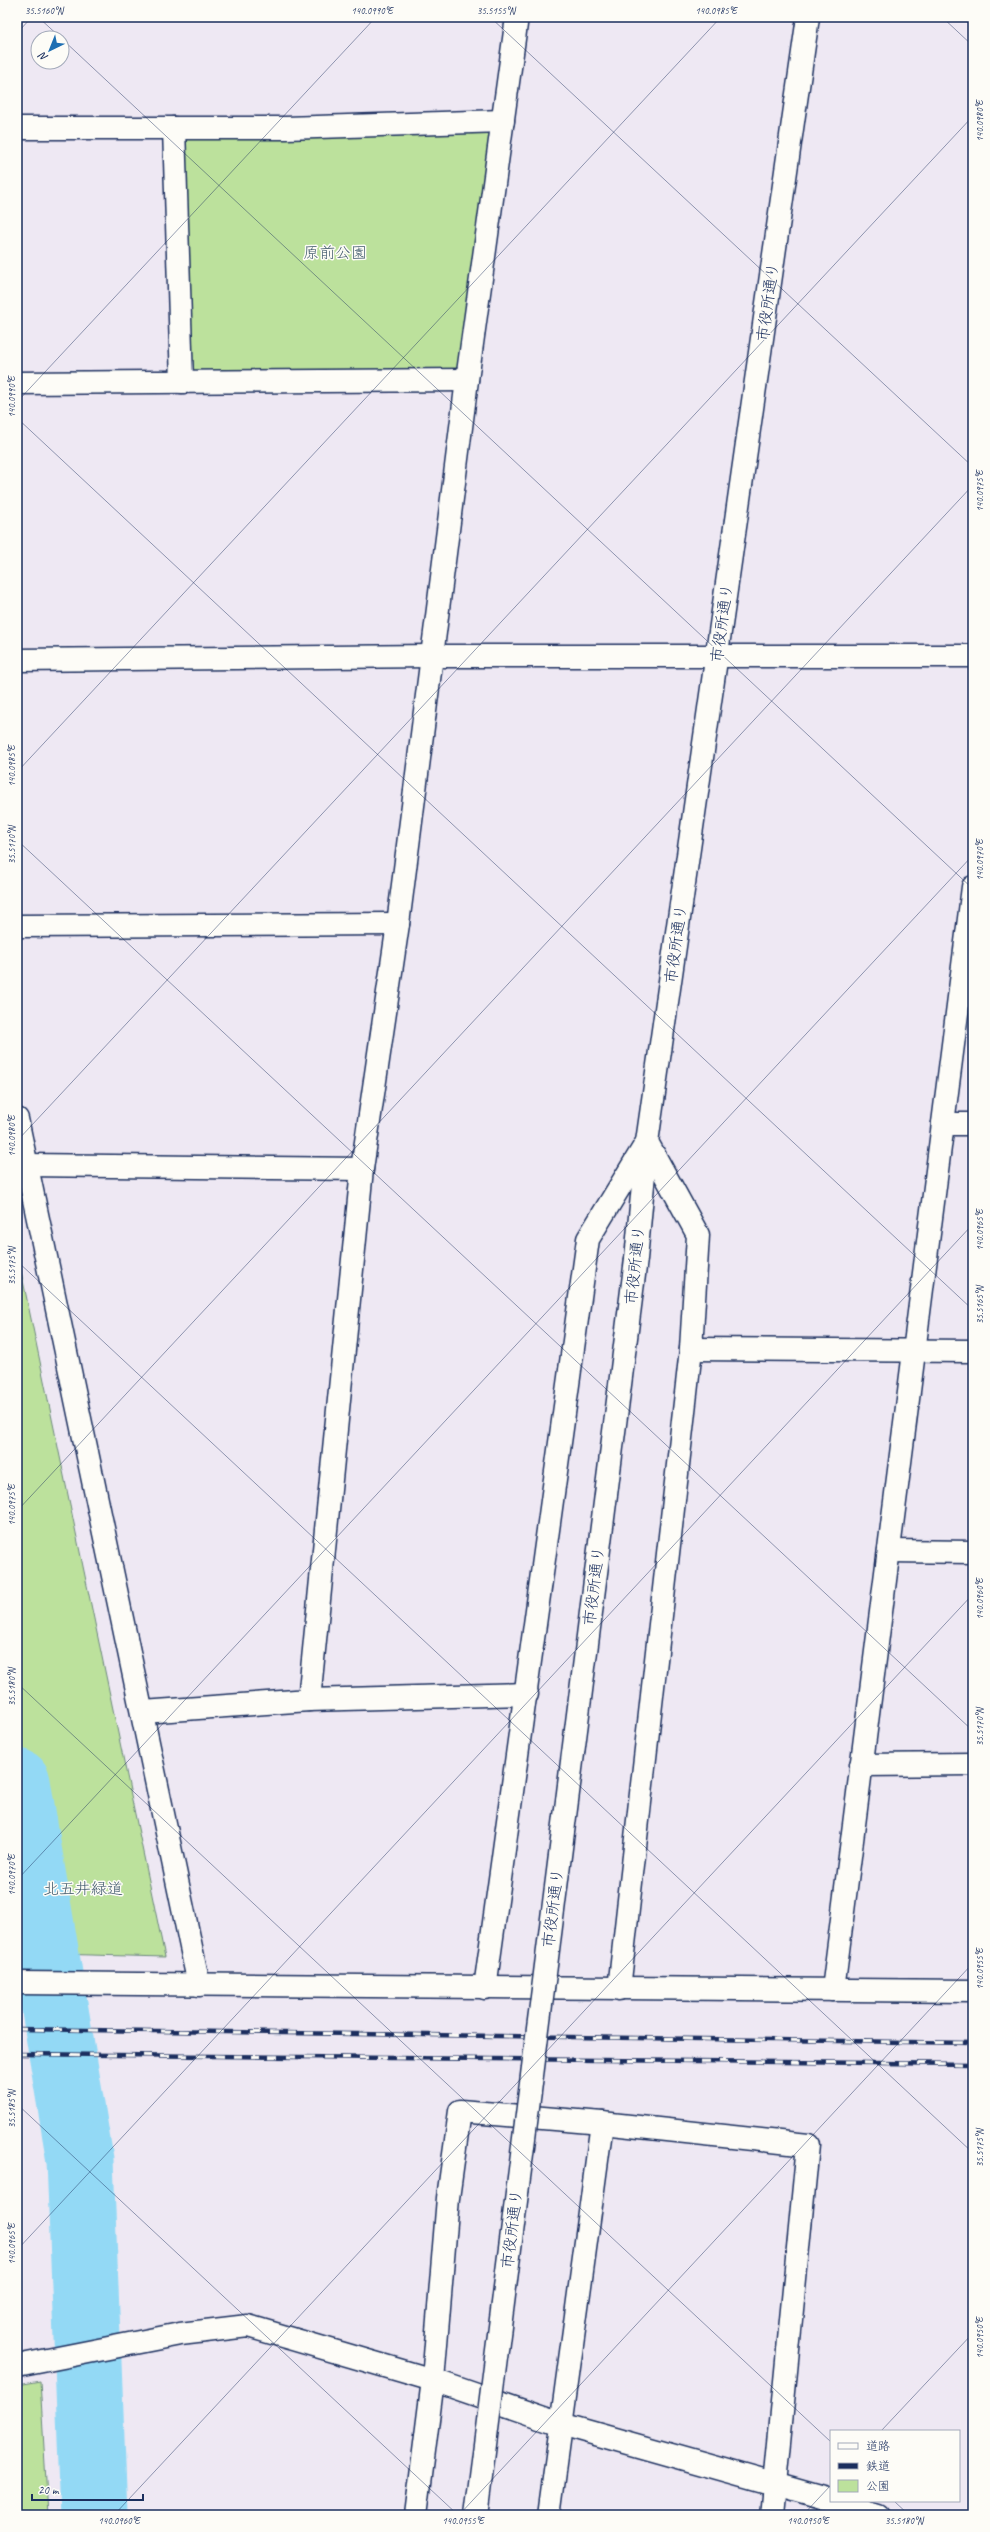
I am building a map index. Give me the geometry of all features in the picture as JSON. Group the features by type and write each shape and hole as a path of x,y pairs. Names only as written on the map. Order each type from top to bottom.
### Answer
{"street":[{"path":"309,1700 362,1169 398,924 467,380 517,17"},
{"name":"市役所通り","path":"476,2515 636,1259 647,1142 808,17"},
{"path":"17,128 286,128 503,121"},
{"path":"174,128 182,382"},
{"path":"17,383 467,380"},
{"path":"17,660 432,656 973,656"},
{"path":"833,1990 973,887"},
{"path":"17,926 398,924"},
{"path":"17,1119 143,1712 199,1985"},
{"path":"943,1124 973,1124"},
{"path":"485,1988 588,1239 647,1142 698,1235 691,1349 619,1988"},
{"path":"27,1165 362,1169"},
{"path":"691,1349 973,1351"},
{"path":"888,1552 973,1552"},
{"path":"143,1712 309,1700 526,1694"},
{"path":"861,1765 973,1764"},
{"path":"17,1983 973,1991"},
{"path":"416,2515 433,2380 448,2198 460,2111 602,2123 808,2145 777,2484 772,2515"},
{"path":"549,2515 602,2123"},
{"path":"17,2366 45,2362 180,2334 248,2326 433,2380 561,2424 777,2484 830,2500"},
{"path":"835,2502 880,2515"}],"green space":[{"name":"原前公園","path":"503,121 467,380 182,382 174,128"},
{"name":"北五井緑道","path":"17,1252 165,1957 17,1953"},
{"path":"40,2381 48,2515 17,2515 17,2385"}],"waterway":[{"path":"17,1782 80,2160 94,2515"}],"railway":[{"path":"17,2029 973,2043"},
{"path":"17,2054 973,2064"}]}
